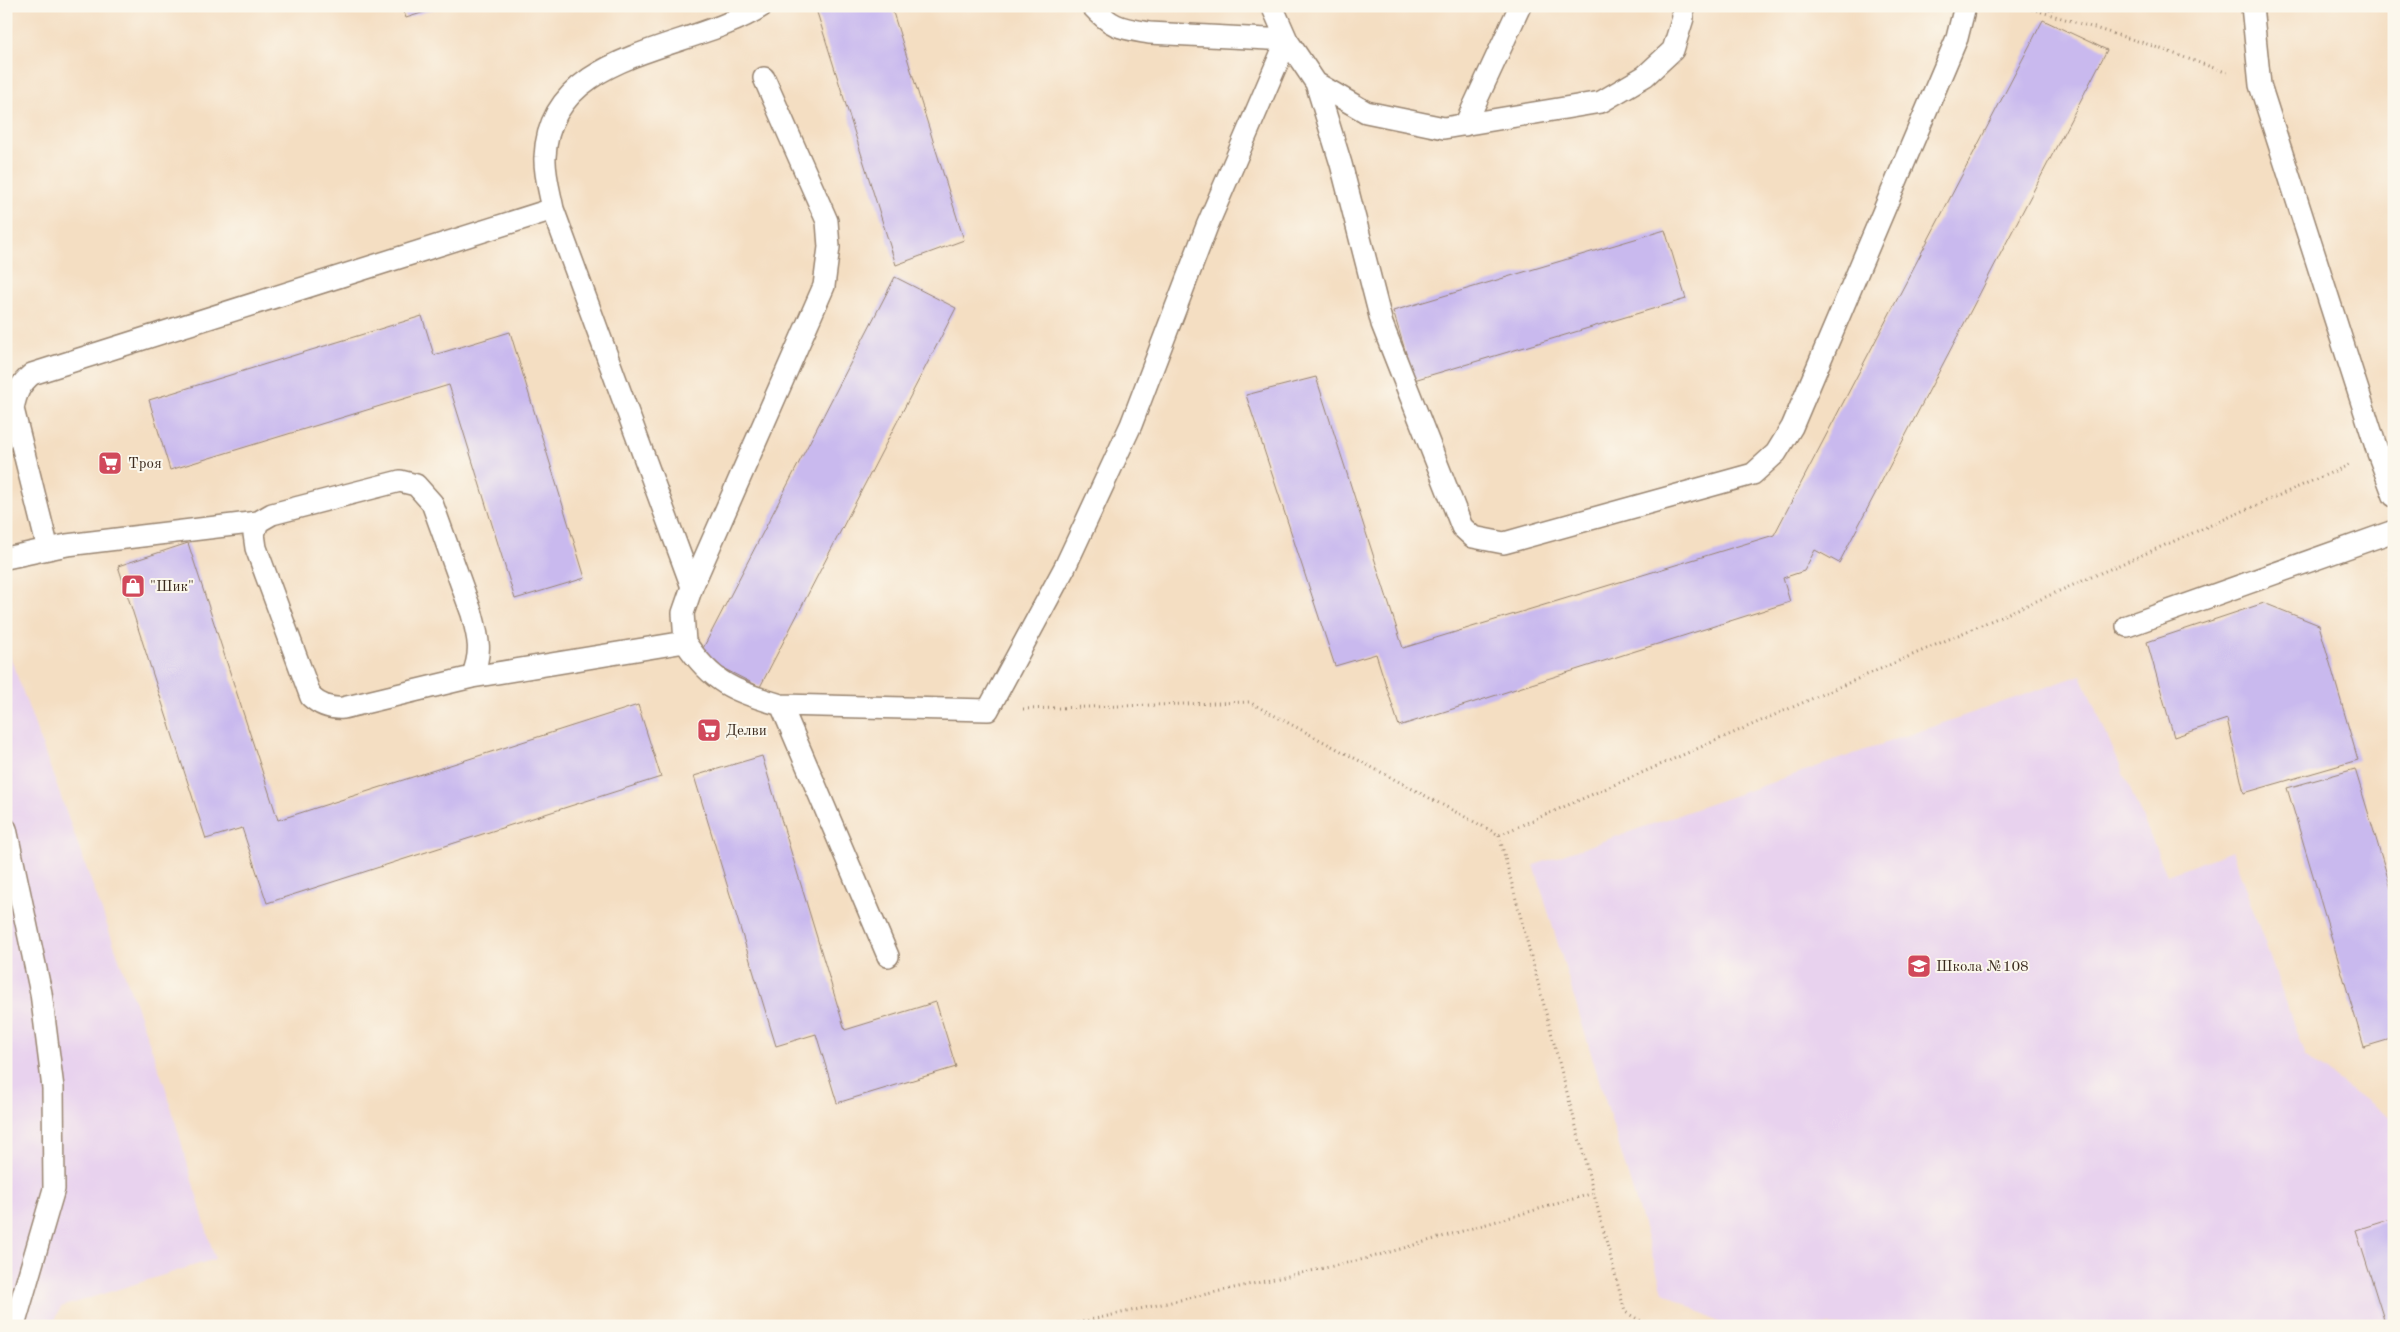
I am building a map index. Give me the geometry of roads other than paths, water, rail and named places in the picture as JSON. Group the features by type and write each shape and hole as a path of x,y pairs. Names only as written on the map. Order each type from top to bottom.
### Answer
{"lane":[{"path":"692,587 553,209 545,158 549,129 561,108 580,85 621,60 701,34 752,13 762,6"},
{"path":"1092,6 1106,22 1142,32 1286,40"},
{"path":"1272,6 1286,40 1316,83 1341,164 1382,324 1462,527 1473,537 1504,543 1753,474 1776,454 1792,427 1953,47 1965,6"},
{"path":"1465,125 1520,6"},
{"path":"1316,83 1366,112 1444,128 1601,102 1645,76 1673,50 1683,18 1682,6"},
{"path":"2252,6 2260,85 2378,453 2394,496"},
{"path":"764,78 827,220 828,257 824,286 692,587 683,613 685,642 698,662 720,682 750,696 781,705 988,710 1065,567 1132,425 1207,226 1286,40"},
{"path":"48,549 13,408 15,394 22,383 32,374 553,209"},
{"path":"6,558 48,549 258,522 272,514 400,481 416,485 432,503 472,614 480,647 479,660 472,677"},
{"path":"258,522 254,534 256,548 311,697 318,704 343,708 472,677 685,642"},
{"path":"2127,626 2394,531"},
{"path":"781,705 888,956"},
{"path":"6,829 41,993 53,1088 54,1189 14,1326"}],"place":[{"name":"Троя","path":"110,463"},
{"name":"\"Шик\"","path":"133,586"},
{"name":"Делви","path":"709,730"},
{"name":"Школа №108","path":"1919,966"}]}
